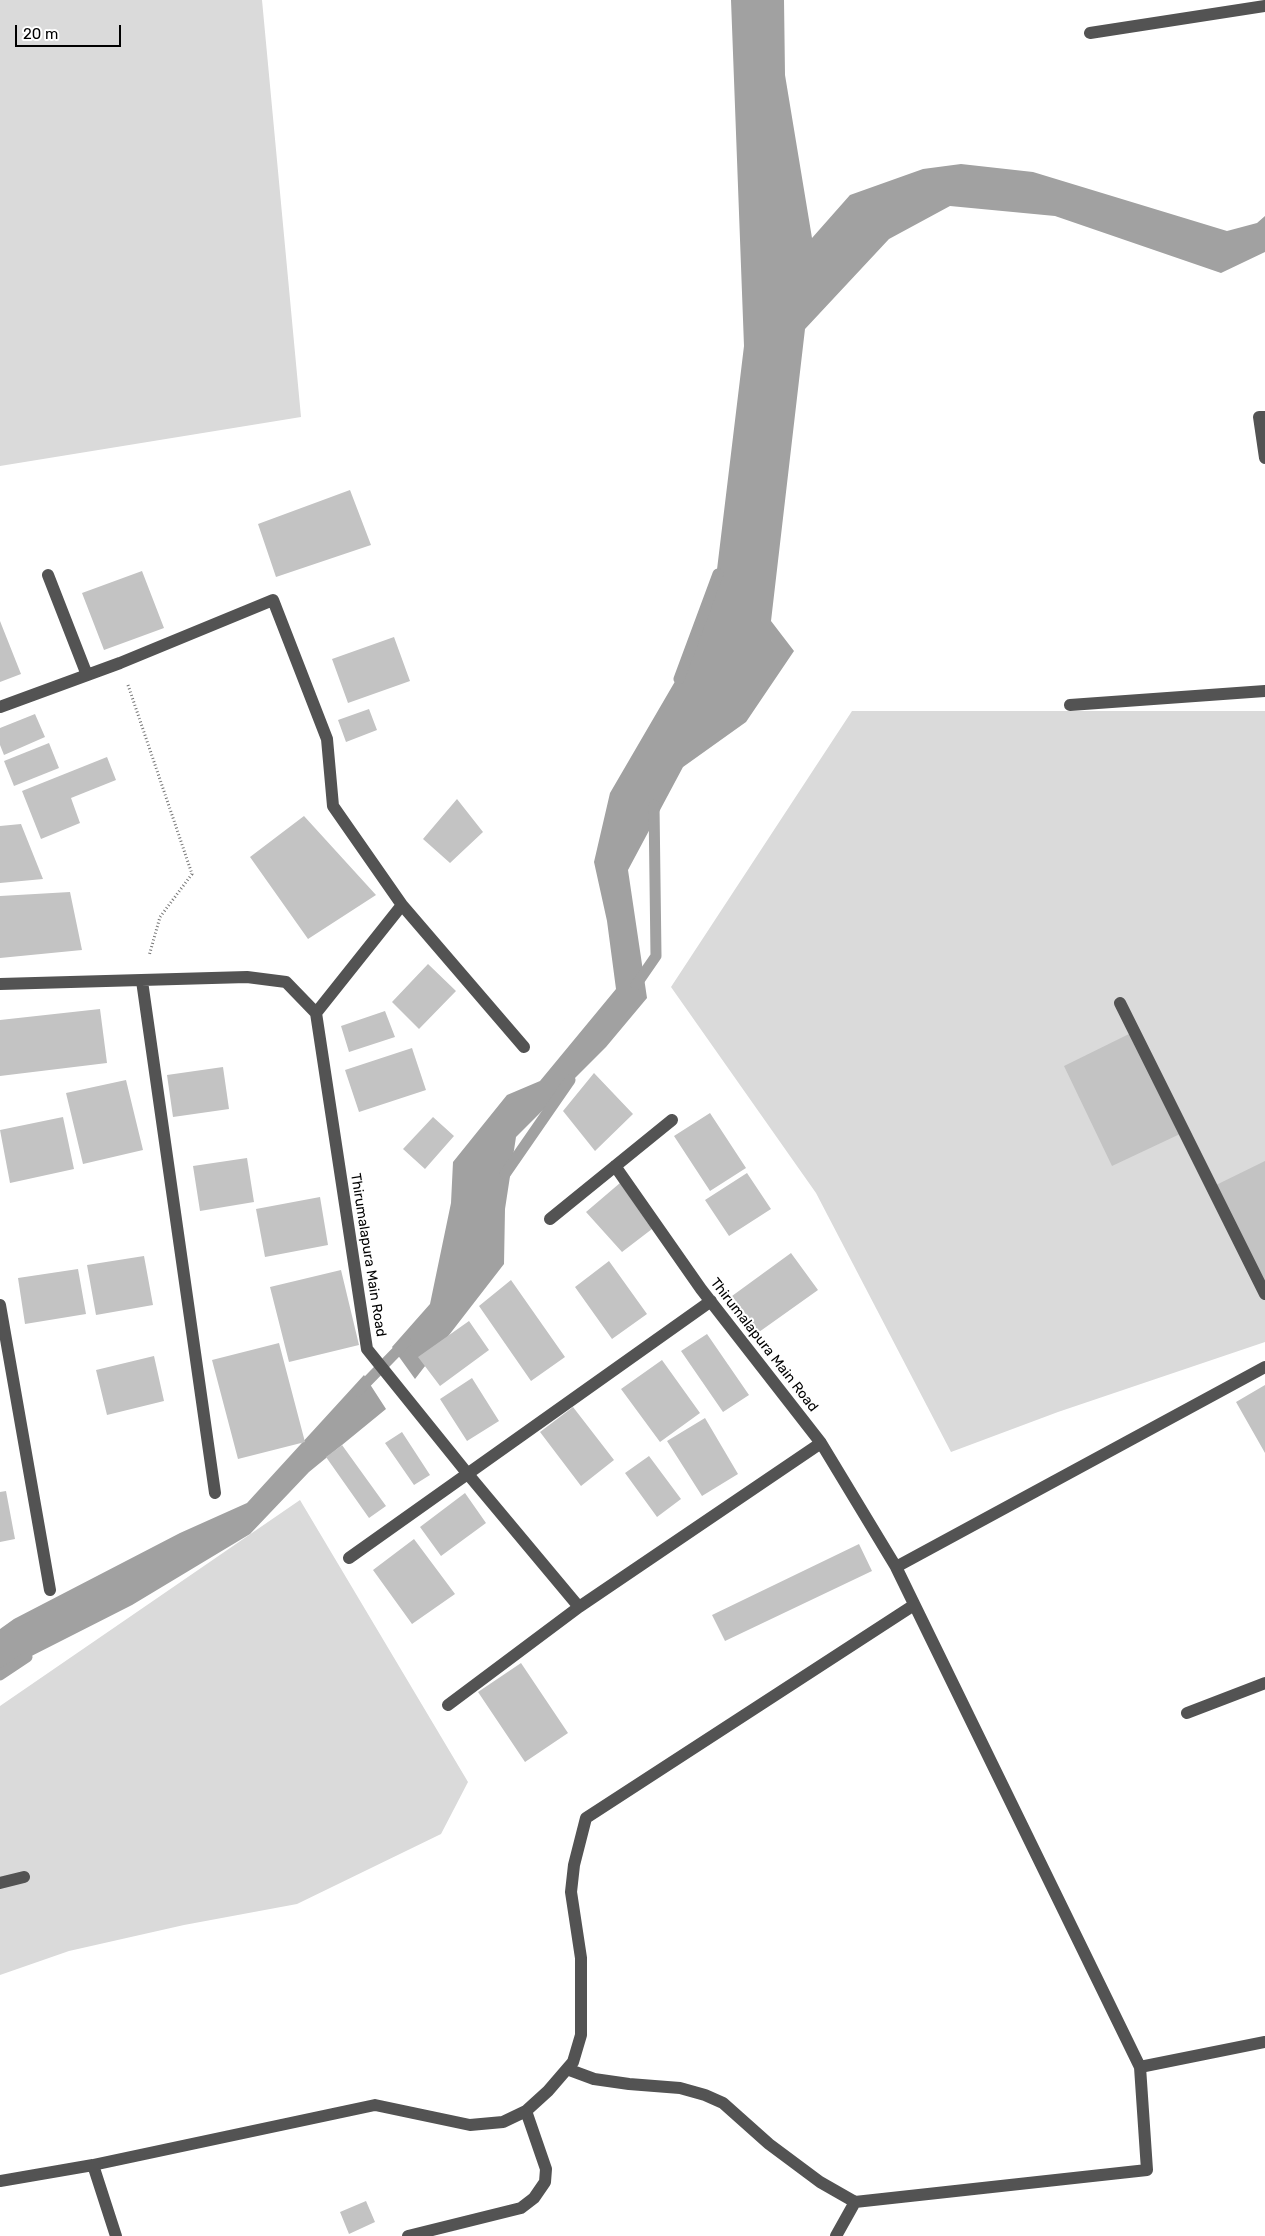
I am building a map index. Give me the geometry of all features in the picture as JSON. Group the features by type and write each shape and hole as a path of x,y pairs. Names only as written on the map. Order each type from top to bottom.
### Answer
{"street":[{"path":"1090,33 1265,6"},
{"path":"1265,416 1259,417 1265,458"},
{"path":"48,575 87,675"},
{"path":"0,707 120,663 273,600 327,738 333,806 402,905 524,1047"},
{"path":"1070,705 1265,691"},
{"path":"0,984 247,978 286,982 316,1013 402,905"},
{"path":"142,981 215,1493"},
{"path":"1120,1003 1265,1294"},
{"name":"Thirumalapura Main Road","path":"316,1013 367,1349 579,1607"},
{"path":"550,1219 672,1120"},
{"name":"Thirumalapura Main Road","path":"615,1166 711,1301 821,1443 896,1567 1140,2067"},
{"path":"349,1558 711,1301"},
{"path":"0,1305 50,1590"},
{"path":"896,1567 1265,1367"},
{"path":"448,1705 579,1607 821,1443"},
{"path":"0,2181 92,2165 375,2105 470,2125 503,2122 526,2111 548,2091 573,2062 581,2035 581,1958 571,1892 574,1865 586,1818 914,1605"},
{"path":"1187,1713 1265,1682"},
{"path":"0,1884 24,1877"},
{"path":"567,2069 594,2079 680,2088 714,2099 740,2116 769,2144 820,2182 855,2202 1147,2170 1140,2067 1265,2042"},
{"path":"408,2236 521,2208 534,2198 545,2182 546,2169 526,2111"},
{"path":"92,2165 116,2236"},
{"path":"836,2236 855,2202"}],"path":[{"path":"120,663 192,874 160,917 142,981"}],"shaded area":[{"path":"0,0 262,0 301,417 0,466"},
{"path":"731,0 784,0 785,75 812,238 850,195 923,169 961,164 1033,172 1227,231 1257,223 1265,216 1265,252 1221,273 1055,216 950,206 889,239 805,329 771,621 794,651 746,722 683,767 628,870 647,998 606,1047 516,1137 505,1209 504,1264 415,1379 392,1347 430,1304 451,1203 453,1162 507,1095 540,1081 616,989 607,921 594,862 610,793 684,666 715,586 744,346"},
{"path":"852,711 1265,711 1265,1342 1058,1412 951,1452 816,1193 671,987"},
{"path":"364,1375 386,1409 309,1472 250,1534 132,1605 0,1672 0,1629 14,1619 180,1533 247,1503"},
{"path":"300,1500 468,1782 441,1834 297,1904 184,1925 69,1951 0,1975 0,1706"}],"building":[{"path":"350,490 371,545 276,577 258,524"},
{"path":"142,571 164,628 104,650 82,593"},
{"path":"0,621 21,674 0,682"},
{"path":"394,637 410,681 348,703 332,659"},
{"path":"369,709 377,730 346,742 338,720"},
{"path":"35,714 45,737 4,755 0,745 0,728"},
{"path":"49,743 59,768 14,786 4,761"},
{"path":"107,757 116,780 71,798 80,823 41,839 22,791"},
{"path":"457,799 483,832 450,863 423,839"},
{"path":"304,816 376,895 308,939 250,857"},
{"path":"21,824 43,879 0,883 0,826"},
{"path":"70,892 82,950 0,958 0,896"},
{"path":"428,964 456,991 419,1029 392,1002"},
{"path":"100,1009 107,1063 0,1076 0,1020"},
{"path":"385,1011 395,1037 349,1052 341,1026"},
{"path":"1131,1033 1180,1134 1112,1166 1064,1066"},
{"path":"412,1048 426,1090 359,1112 345,1070"},
{"path":"223,1067 229,1109 173,1117 167,1075"},
{"path":"594,1073 633,1114 595,1151 563,1111"},
{"path":"126,1080 143,1150 83,1164 66,1093"},
{"path":"710,1113 746,1168 710,1191 674,1136"},
{"path":"63,1117 74,1169 10,1183 0,1130"},
{"path":"433,1117 454,1136 425,1169 403,1149"},
{"path":"247,1158 254,1202 200,1211 193,1166"},
{"path":"1265,1161 1265,1289 1214,1186"},
{"path":"747,1173 771,1209 729,1236 705,1200"},
{"path":"620,1183 652,1229 622,1252 586,1212"},
{"path":"320,1197 328,1245 265,1257 256,1209"},
{"path":"791,1253 818,1290 759,1332 732,1296"},
{"path":"144,1256 153,1305 96,1315 87,1265"},
{"path":"609,1261 647,1314 612,1339 575,1287"},
{"path":"78,1269 86,1314 25,1324 18,1278"},
{"path":"341,1270 359,1345 289,1362 270,1287"},
{"path":"511,1280 565,1357 531,1381 479,1306"},
{"path":"469,1321 489,1350 440,1386 418,1357"},
{"path":"707,1334 749,1395 723,1412 681,1351"},
{"path":"279,1343 305,1442 238,1459 212,1360"},
{"path":"154,1356 164,1401 107,1415 96,1370"},
{"path":"662,1360 700,1413 660,1442 621,1389"},
{"path":"472,1378 499,1421 467,1441 440,1399"},
{"path":"1265,1385 1265,1453 1236,1402"},
{"path":"573,1407 614,1460 581,1486 540,1432"},
{"path":"705,1418 738,1474 702,1496 667,1441"},
{"path":"402,1432 430,1475 414,1485 385,1443"},
{"path":"342,1445 386,1506 369,1518 326,1457"},
{"path":"649,1456 681,1499 657,1517 625,1473"},
{"path":"6,1491 15,1539 0,1542 0,1492"},
{"path":"465,1493 486,1523 441,1556 420,1527"},
{"path":"414,1539 455,1594 412,1624 373,1570"},
{"path":"859,1544 872,1571 725,1641 712,1615"},
{"path":"521,1663 568,1733 525,1762 478,1692"},
{"path":"366,2201 375,2222 349,2234 340,2212"}],"waterway":[{"path":"679,679 718,574"},
{"path":"636,985 656,956 654,805"},
{"path":"505,1174 570,1080"},
{"path":"358,1391 406,1342"},
{"path":"0,1675 27,1657"}]}
